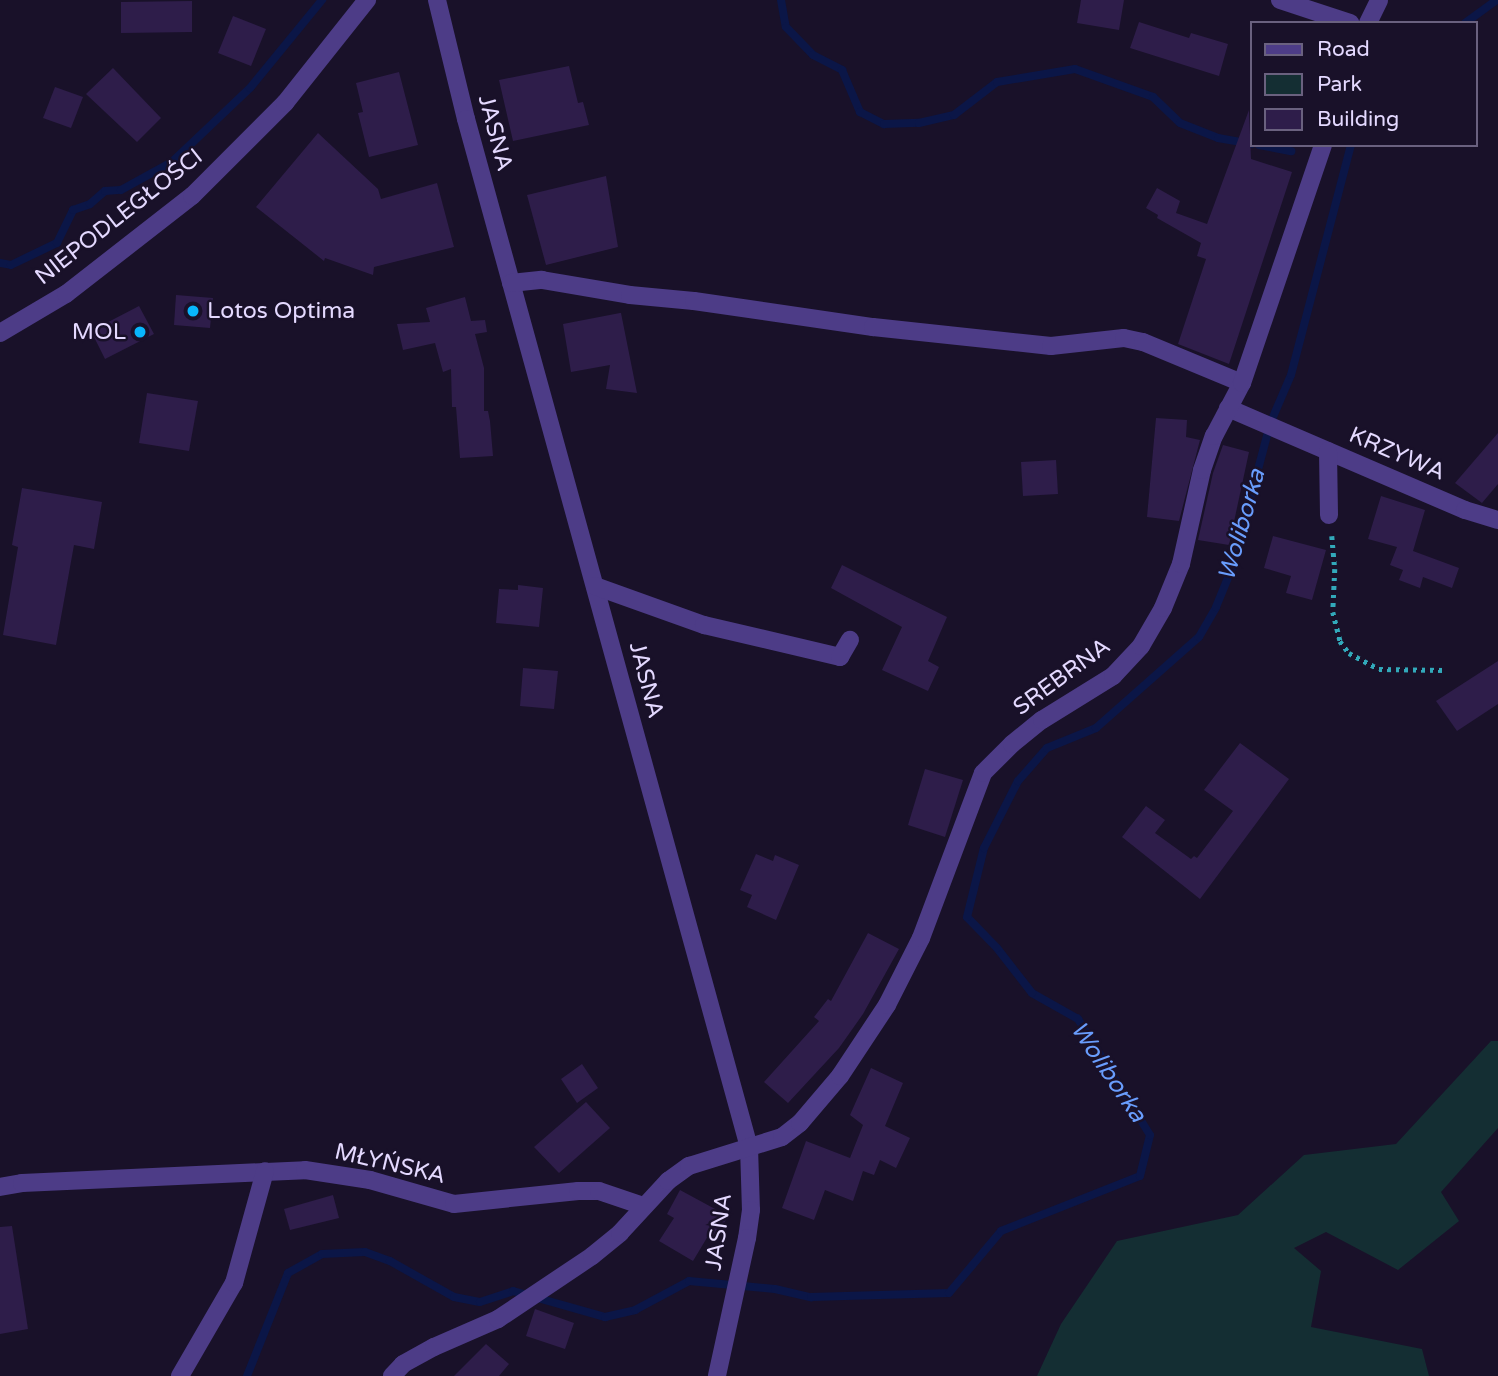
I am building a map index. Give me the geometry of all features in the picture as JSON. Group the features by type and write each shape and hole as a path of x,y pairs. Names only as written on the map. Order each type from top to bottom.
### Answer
{"street":[{"name":"NIEPODLEGŁOŚCI","path":"0,333 66,294 192,196 285,103 367,0"},
{"name":"JASNA","path":"437,0 466,119 749,1147 751,1210 716,1376"},
{"path":"1280,0 1344,21"},
{"path":"1369,21 1379,0"},
{"name":"SREBRNA","path":"749,1147 782,1137 800,1123 840,1076 887,1005 920,938 983,773 1012,744 1042,720 1113,676 1141,646 1163,608 1181,564 1202,470 1228,408 1242,383 1322,147"},
{"path":"511,283 542,280 630,295 694,301 873,327 1051,346 1125,338 1143,342 1242,383"},
{"name":"KRZYWA","path":"1228,408 1279,427 1465,510 1498,520"},
{"path":"1328,451 1329,514"},
{"path":"594,586 705,625 840,657 850,640"},
{"path":"392,1376 403,1364 516,1308 551,1284 620,1233 667,1181 689,1166 749,1147"},
{"name":"MŁYŃSKA","path":"0,1187 22,1182 305,1170 346,1175 454,1204 599,1191 643,1206"},
{"path":"180,1376 234,1283 265,1171"}],"path":[{"path":"1329,514 1335,569 1333,612 1340,641 1349,653 1379,669 1444,670"}],"green space":[{"path":"1491,1041 1498,1041 1498,1128 1441,1192 1459,1221 1398,1270 1326,1232 1294,1248 1321,1271 1311,1327 1422,1349 1429,1376 1037,1376 1061,1324 1117,1241 1238,1215 1304,1155 1396,1144"}],"building":[{"path":"1081,0 1124,0 1119,30 1077,23"},
{"path":"192,1 192,32 121,33 121,2"},
{"path":"233,16 266,29 251,66 218,53"},
{"path":"1139,22 1189,38 1191,33 1228,44 1219,76 1130,48"},
{"path":"569,66 578,103 583,102 589,125 513,141 499,80"},
{"path":"113,68 161,118 137,142 86,94"},
{"path":"399,72 418,145 369,157 358,113 363,112 356,83"},
{"path":"55,87 83,97 71,128 43,118"},
{"path":"1249,110 1251,159 1292,172 1229,364 1178,344 1206,259 1197,256 1201,243 1157,218 1158,215 1146,208 1157,188 1180,201 1176,213 1207,224"},
{"path":"318,133 378,189 381,199 437,183 454,247 374,267 373,275 325,258 324,261 256,207"},
{"path":"606,176 618,247 546,265 527,195"},
{"name":"Lotos Optima","path":"176,295 213,298 210,328 174,325"},
{"path":"465,297 471,321 485,320 487,332 475,334 484,368 484,411 488,411 490,421 493,456 460,458 456,407 452,407 451,369 443,372 435,343 403,350 397,324 430,322 426,308"},
{"path":"139,306 154,334 105,359 91,331"},
{"path":"621,313 637,393 606,389 610,365 571,372 563,324"},
{"path":"147,393 198,401 189,451 139,443"},
{"path":"1156,418 1187,420 1186,437 1200,440 1179,521 1147,517"},
{"path":"1498,433 1498,484 1482,503 1455,483"},
{"path":"1223,445 1249,452 1229,545 1198,540 1213,473"},
{"path":"1056,460 1058,494 1023,496 1021,462"},
{"path":"22,488 102,502 94,549 74,545 56,645 3,635 18,547 12,545"},
{"path":"1381,496 1425,510 1413,551 1459,568 1452,588 1423,577 1420,588 1399,580 1403,570 1390,565 1397,547 1368,539"},
{"path":"1273,536 1326,550 1312,600 1286,593 1291,576 1264,568"},
{"path":"842,565 947,617 928,661 939,667 928,691 882,670 902,627 831,588"},
{"path":"518,585 543,588 539,627 496,623 499,589 518,590"},
{"path":"1498,661 1498,704 1457,731 1436,701"},
{"path":"523,668 558,671 554,709 520,706"},
{"path":"1240,743 1289,779 1200,899 1122,837 1146,806 1165,820 1155,833 1191,859 1194,856 1197,858 1233,811 1204,790"},
{"path":"925,769 963,780 945,837 908,825"},
{"path":"756,854 773,861 775,855 799,865 776,920 747,907 752,895 740,890"},
{"path":"868,933 899,949 863,1014 839,1048 788,1103 764,1082 819,1021 814,1017 828,999 831,1001"},
{"path":"582,1064 598,1088 577,1103 561,1079"},
{"path":"871,1068 903,1083 885,1126 910,1138 896,1168 880,1160 874,1175 863,1171 853,1201 825,1190 814,1220 782,1208 806,1141 850,1158 863,1125 850,1115"},
{"path":"586,1102 610,1128 559,1173 534,1147"},
{"path":"680,1190 728,1216 714,1241 708,1236 693,1261 659,1241 674,1218 667,1214"},
{"path":"333,1195 339,1218 290,1230 284,1209"},
{"path":"12,1226 28,1329 0,1334 0,1227"},
{"path":"535,1309 574,1323 565,1349 526,1336"},
{"path":"486,1344 509,1364 499,1376 454,1376"}],"waterway":[{"path":"0,263 11,265 57,243 73,210 90,204 105,191 121,190 172,162 250,88 322,0"},
{"path":"781,0 786,27 813,55 842,70 860,112 884,124 919,123 954,115 997,82 1075,69 1153,97 1180,123 1218,138 1250,144"},
{"name":"Woliborka","path":"1468,21 1497,0"},
{"path":"1270,147 1291,151"},
{"name":"Woliborka","path":"247,1376 288,1273 322,1254 365,1252 390,1261 454,1297 480,1302 513,1291 605,1317 635,1310 689,1281 775,1289 811,1297 949,1293 1001,1231 1140,1176 1150,1135 1078,1019 1032,993 997,948 967,917 984,848 1018,781 1047,748 1096,728 1199,637 1216,607 1232,568 1270,424 1291,375 1350,147"}],"place":[{"name":"Lotos Optima","path":"193,311"},
{"name":"MOL","path":"140,332"}]}
